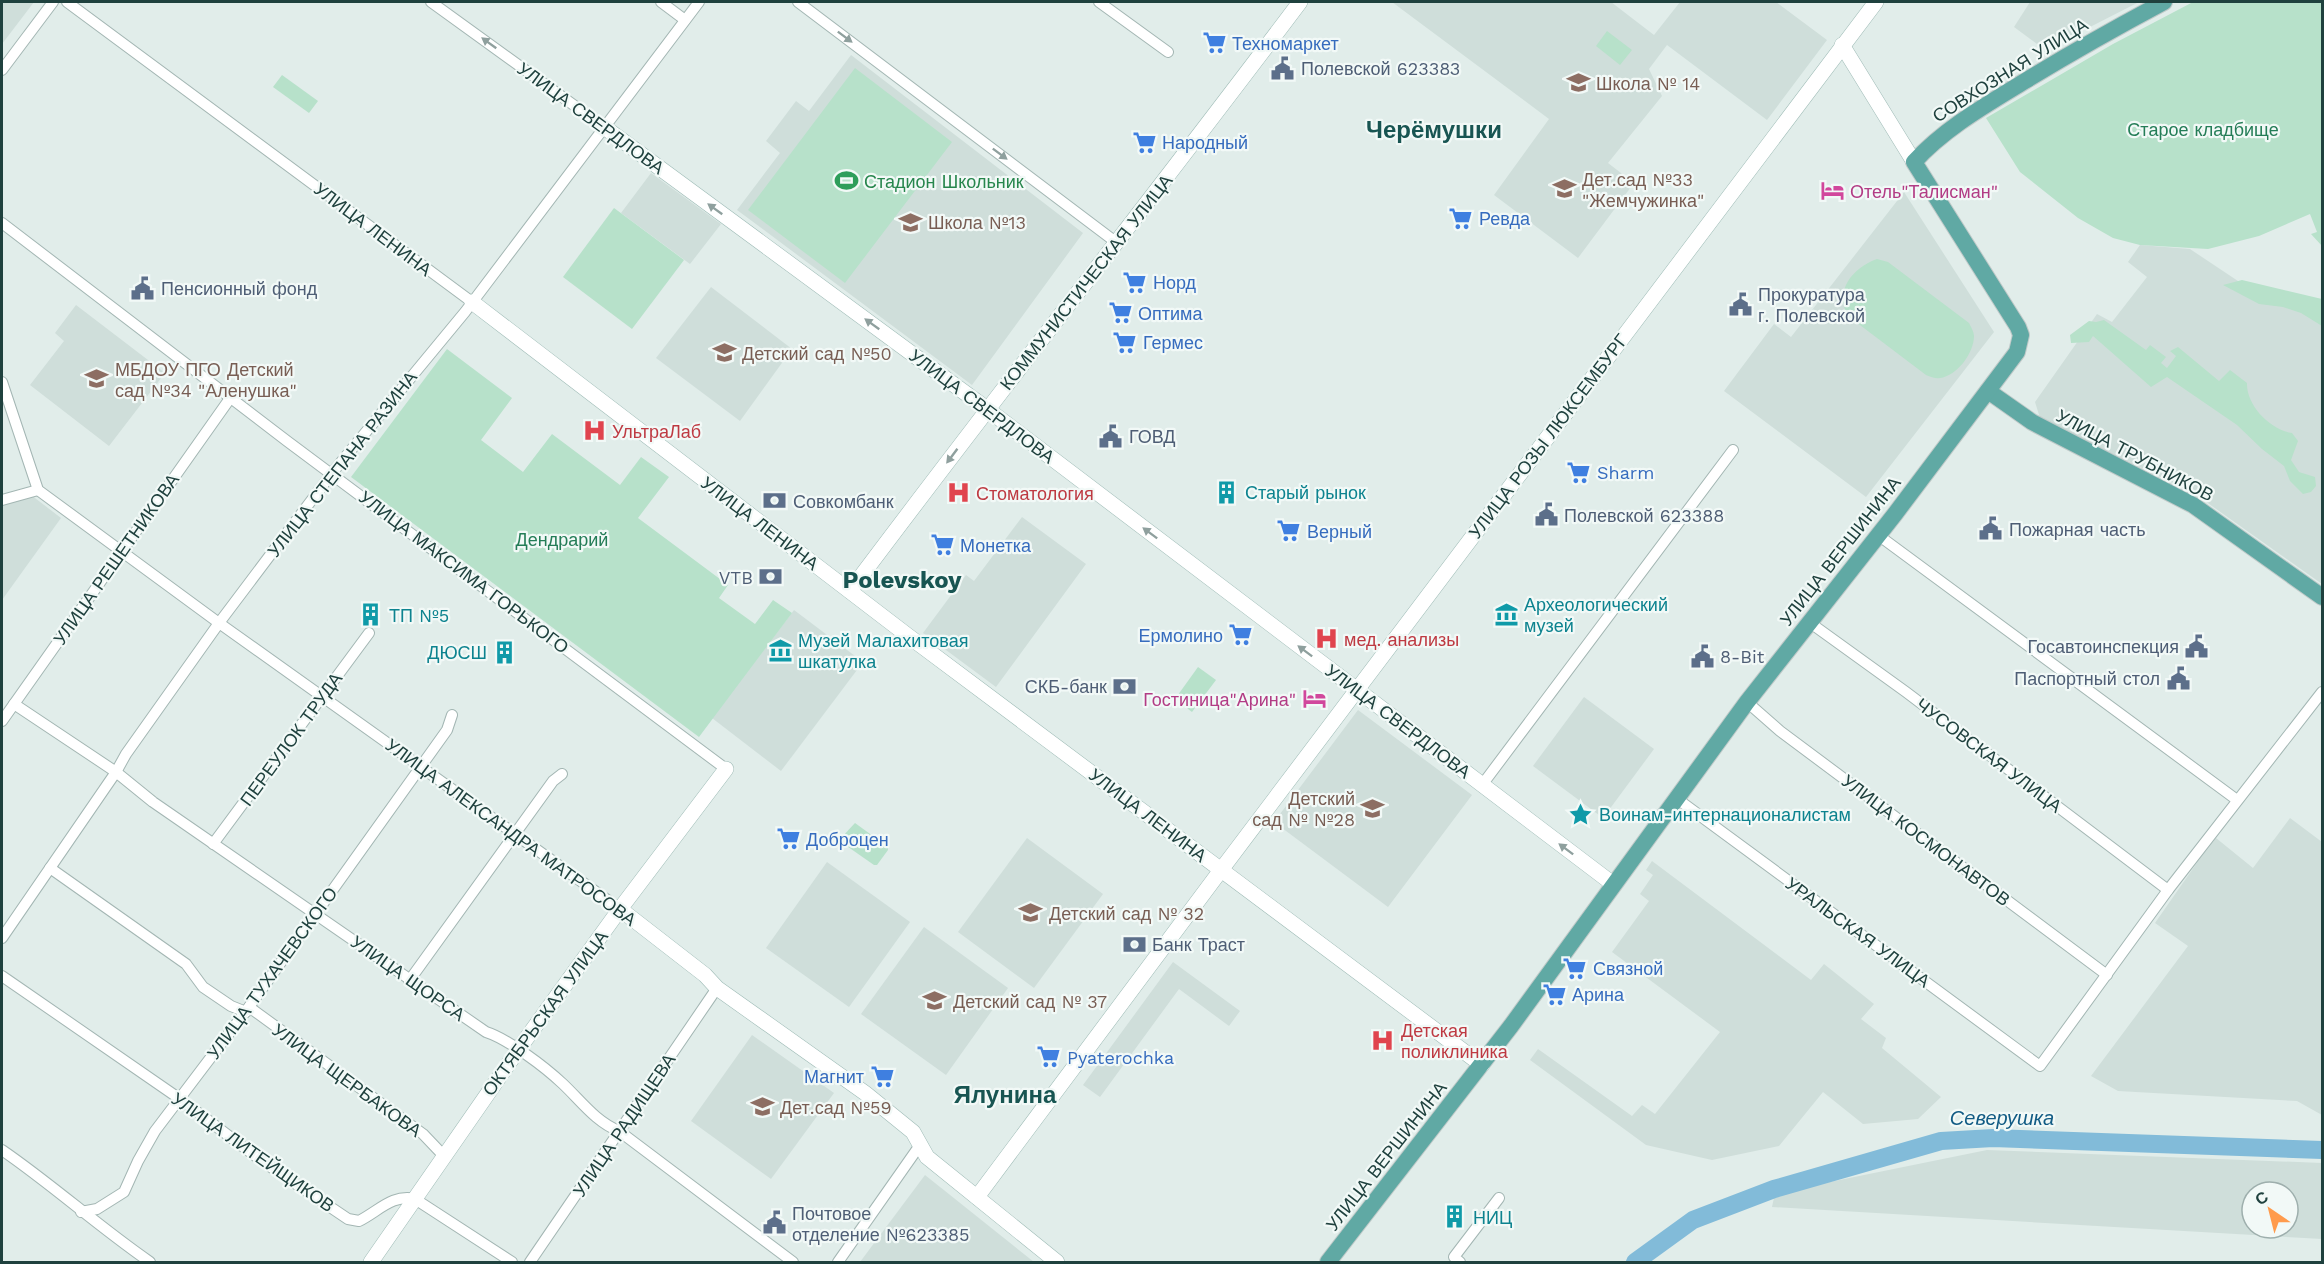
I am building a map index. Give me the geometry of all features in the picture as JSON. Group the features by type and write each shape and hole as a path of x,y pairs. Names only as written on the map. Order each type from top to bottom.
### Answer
{"main road":[{"name":"СОВХОЗНАЯ УЛИЦА","path":"1914,162 1940,138 1989,103 2072,52 2164,2"},
{"name":"УЛИЦА ВЕРШИНИНА","path":"1328,1263 1482,1065 1747,702 2017,352 2020,331 1914,162"},
{"name":"УЛИЦА ТРУБНИКОВ","path":"1988,391 2032,422 2193,505 2322,597"}],"street":[{"path":"2,70 52,2"},
{"name":"УЛИЦА ЛЕНИНА","path":"67,2 472,302 850,591 1482,1065"},
{"name":"УЛИЦА СВЕРДЛОВА","path":"431,2 987,409 1613,884"},
{"path":"661,2 685,20"},
{"name":"УЛИЦА СТЕПАНА РАЗИНА","path":"2,938 126,754 219,623 332,473 472,302 699,2"},
{"path":"798,2 1117,243"},
{"path":"1099,2 1168,52"},
{"name":"КОММУНИСТИЧЕСКАЯ УЛИЦА","path":"850,591 1300,2"},
{"name":"УЛИЦА РОЗЫ ЛЮКСЕМБУРГ","path":"977,1197 1876,2"},
{"name":"УЛИЦА ВЕРШИНИНА","path":"1842,45 1914,162"},
{"name":"УЛИЦА МАКСИМА ГОРЬКОГО","path":"2,223 726,769"},
{"path":"2,382 38,490 2,500"},
{"name":"УЛИЦА РЕШЕТНИКОВА","path":"2,721 231,397"},
{"path":"1482,785 1733,450"},
{"name":"УЛИЦА АЛЕКСАНДРА МАТРОСОВА","path":"38,490 219,623 620,909 705,975 717,988 865,1093 913,1132 927,1157 1057,1263"},
{"path":"1878,535 2237,800"},
{"name":"ЧУСОВСКАЯ УЛИЦА","path":"1809,622 2168,890"},
{"name":"ПЕРЕУЛОК ТРУДА","path":"213,844 369,633"},
{"path":"2107,975 2168,890 2322,692"},
{"name":"УЛИЦА КОСМОНАВТОВ","path":"1747,702 1780,731 2107,975"},
{"name":"УЛИЦА ЩОРСА","path":"14,704 116,772 213,844 463,1018 486,1032 499,1036 561,1082 607,1126 619,1131 793,1263"},
{"name":"УЛИЦА ТУХАЧЕВСКОГО","path":"81,1212 97,1209 124,1192 155,1131 316,914 447,730 452,715"},
{"name":"ОКТЯБРЬСКАЯ УЛИЦА","path":"371,1263 443,1155 518,1050 620,909 726,769"},
{"path":"409,981 553,781 562,774"},
{"name":"УРАЛЬСКАЯ УЛИЦА","path":"1676,798 2040,1066 2107,975"},
{"name":"УЛИЦА ЩЕРБАКОВА","path":"50,868 186,964 203,987 231,1006 247,1010 423,1134 443,1155"},
{"name":"УЛИЦА ЛИТЕЙЩИКОВ","path":"2,976 180,1099 262,1161 348,1219 359,1221 377,1212 390,1200 404,1197 415,1199"},
{"name":"УЛИЦА РАДИЩЕВА","path":"530,1263 717,988"},
{"path":"838,1263 920,1144"},
{"path":"2,1150 150,1263"},
{"path":"1460,1263 1454,1257 1499,1197"},
{"path":"415,1199 512,1263"}],"shaded area":[{"path":"2,2 34,2 2,44"},
{"path":"1392,2 1611,2 1654,35 1680,2 1776,2 1827,40 1767,120 1667,45 1649,69 1662,96 1608,163 1634,183 1578,258 1494,195 1549,119"},
{"path":"2030,2 2139,2 2045,50 2014,27"},
{"name":"Школа №13","path":"851,55 1083,233 972,385 737,210 780,153 766,141 796,101 809,111"},
{"path":"651,173 721,224 690,264 621,213"},
{"path":"1904,192 1994,332 1866,497 1724,391 1774,324 1791,337"},
{"path":"2140,245 2190,249 2244,285 2322,311 2322,584 2195,494 2040,418 2035,402 2097,314 2112,322 2147,277 2128,262"},
{"name":"Детский сад №50","path":"711,287 792,349 740,421 656,358"},
{"name":"МБДОУ ПГО Детский сад №34 \"Аленушка\"","path":"76,305 165,373 109,446 30,385 64,341 55,333"},
{"path":"31,495 61,518 2,600 2,504"},
{"path":"1022,517 1086,564 996,687 923,633 966,575 974,581"},
{"path":"794,610 863,662 781,771 712,718"},
{"path":"1584,697 1654,749 1603,818 1533,766"},
{"name":"Детский сад № №28","path":"1358,710 1472,795 1388,907 1274,822"},
{"path":"2290,818 2322,842 2322,1115 2297,1101 2118,1091 2091,1076 2188,946 2155,923 2201,857 2216,838 2253,868"},
{"name":"Детский сад № 32","path":"1027,838 1103,894 1034,988 958,932"},
{"path":"1652,861 1811,980 1824,964 1874,1004 1861,1019 1886,1038 1882,1048 1941,1097 1918,1119 1863,1124 1823,1092 1779,1146 1712,1160 1646,1145 1530,1060 1538,1049 1632,1116 1642,1105 1655,1114 1720,1032 1612,952 1649,901 1640,894 1653,875 1646,870"},
{"path":"827,862 910,922 849,1007 766,948"},
{"name":"Детский сад № 37","path":"924,927 1008,988 946,1075 861,1014"},
{"path":"1173,962 1240,1011 1229,1026 1179,989 1100,1097 1083,1085"},
{"name":"Дет.сад №59","path":"752,1035 834,1093 771,1179 691,1121"},
{"path":"1987,1150 2322,1163 2322,1239 2300,1238 2300,1180 2240,1180 2240,1234 1772,1207 1775,1193"},
{"path":"925,1175 1034,1262 860,1262"}],"green space":[{"name":"Старое кладбище","path":"2193,2 2322,2 2322,246 2311,234 2317,232 2310,214 2259,236 2208,249 2140,245 2113,238 2078,218 2020,172 1986,118 2113,44"},
{"path":"1607,31 1632,50 1620,65 1596,46"},
{"name":"Стадион Школьник","path":"855,68 952,142 845,283 748,210"},
{"path":"282,75 318,101 309,113 273,87"},
{"path":"614,208 684,260 632,329 563,277"},
{"path":"1877,259 1888,262 1969,323 1974,336 1971,349 1963,363 1952,373 1938,378 1926,375 1848,316 1844,307 1844,289 1853,274"},
{"path":"2242,280 2322,299 2322,326 2301,313 2283,307 2259,304 2223,285"},
{"path":"2104,320 2146,350 2150,345 2166,357 2161,363 2167,368 2176,356 2170,351 2178,347 2219,381 2230,370 2247,383 2251,400 2261,415 2276,427 2292,433 2298,441 2291,460 2299,472 2315,477 2316,486 2311,492 2303,494 2290,481 2284,466 2237,425 2167,377 2151,387 2093,336 2089,342 2071,343 2070,335 2089,321"},
{"name":"Дендрарий","path":"447,349 512,398 481,440 523,472 552,434 620,485 641,457 669,477 638,518 728,585 719,598 755,624 773,600 792,613 699,737 351,477"},
{"path":"1198,667 1216,680 1192,712 1175,699"},
{"path":"855,823 888,847 877,865 841,842 841,838"}],"waterway":[{"name":"Северушка","path":"1635,1262 1693,1220 1774,1189 1941,1141 1993,1138 2322,1150"}],"place":[{"name":"Техномаркет","path":"1214,43"},
{"name":"Полевской 623383","path":"1283,68"},
{"name":"Школа № 14","path":"1578,83"},
{"name":"Народный","path":"1144,142"},
{"name":"Стадион Школьник","path":"846,181"},
{"name":"Дет.сад №33 \"Жемчужинка\"","path":"1564,189"},
{"name":"Отель\"Талисман\"","path":"1832,191"},
{"name":"Ревда","path":"1461,218"},
{"name":"Школа №13","path":"910,222"},
{"name":"Норд","path":"1135,282"},
{"name":"Пенсионный фонд","path":"143,288"},
{"name":"Прокуратура г. Полевской","path":"1740,304"},
{"name":"Оптима","path":"1120,313"},
{"name":"Гермес","path":"1125,342"},
{"name":"Детский сад №50","path":"724,353"},
{"name":"МБДОУ ПГО Детский сад №34 \"Аленушка\"","path":"97,379"},
{"name":"УльтраЛаб","path":"594,431"},
{"name":"ГОВД","path":"1111,436"},
{"name":"Sharm","path":"1579,472"},
{"name":"Старый рынок","path":"1227,492"},
{"name":"Стоматология","path":"958,493"},
{"name":"Совкомбанк","path":"775,501"},
{"name":"Полевской 623388","path":"1546,515"},
{"name":"Пожарная часть","path":"1991,529"},
{"name":"Верный","path":"1289,531"},
{"name":"Монетка","path":"942,545"},
{"name":"VTB","path":"771,577"},
{"name":"Археологический музей","path":"1506,614"},
{"name":"ТП №5","path":"371,615"},
{"name":"Ермолино","path":"1241,635"},
{"name":"мед. анализы","path":"1326,639"},
{"name":"Госавтоинспекция","path":"2197,646"},
{"name":"Музей Малахитовая шкатулка","path":"780,650"},
{"name":"ДЮСШ","path":"505,652"},
{"name":"8-Bit","path":"1702,656"},
{"name":"Паспортный стол","path":"2178,678"},
{"name":"СКБ-банк","path":"1125,686"},
{"name":"Гостиница\"Арина\"","path":"1314,699"},
{"name":"Детский сад № №28","path":"1373,808"},
{"name":"Воинам-интернационалистам","path":"1581,814"},
{"name":"Доброцен","path":"788,839"},
{"name":"Детский сад № 32","path":"1031,913"},
{"name":"Банк Траст","path":"1134,944"},
{"name":"Связной","path":"1575,968"},
{"name":"Арина","path":"1554,994"},
{"name":"Детский сад № 37","path":"935,1001"},
{"name":"Детская поликлиника","path":"1383,1040"},
{"name":"Pyaterochka","path":"1049,1057"},
{"name":"Магнит","path":"882,1076"},
{"name":"Дет.сад №59","path":"762,1107"},
{"name":"НИЦ","path":"1455,1217"},
{"name":"Почтовое отделение №623385","path":"774,1223"}],"district":[{"name":"Черёмушки","path":"1434,130"},
{"name":"Polevskoy","path":"902,580"},
{"name":"Ялунина","path":"1005,1095"}]}
